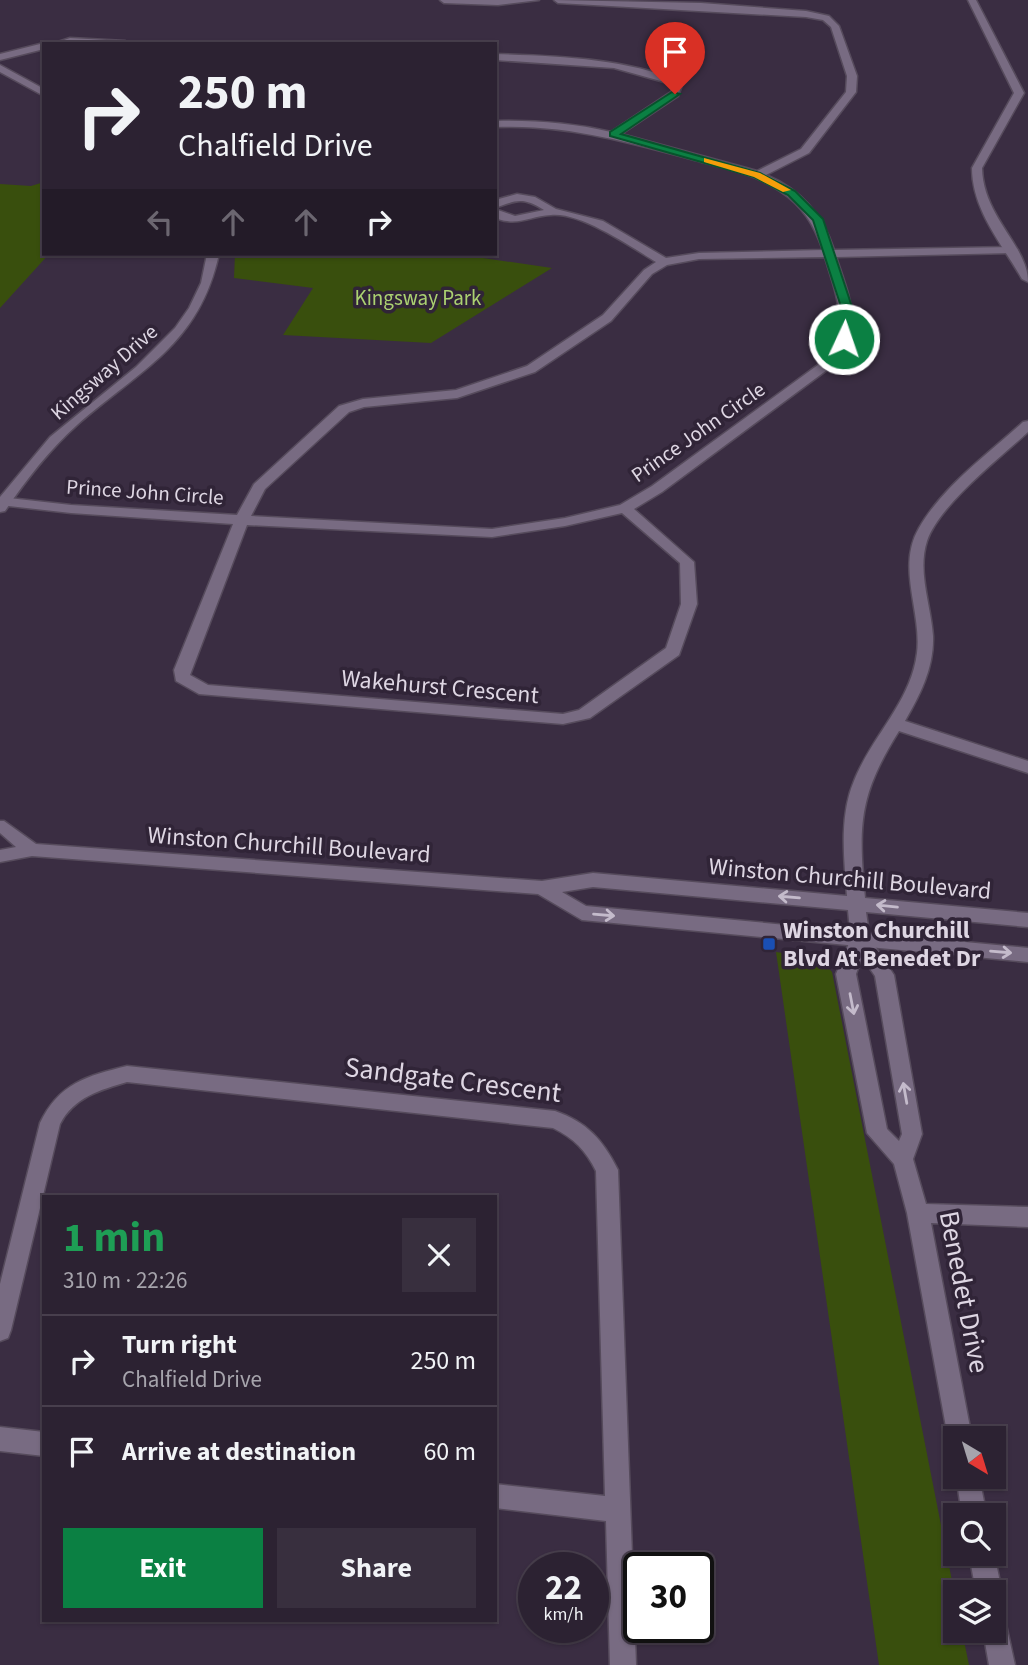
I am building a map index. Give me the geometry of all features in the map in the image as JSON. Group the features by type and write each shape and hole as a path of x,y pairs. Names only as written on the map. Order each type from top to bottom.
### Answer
{"street":[{"path":"444,0 536,0"},
{"path":"558,0 806,13 827,18 835,26 852,76 851,92 805,151 757,175"},
{"path":"972,0 1019,93 977,168 975,178 980,197 1028,279"},
{"path":"65,42 88,42"},
{"path":"0,57 42,46"},
{"path":"497,57 594,64 663,76 680,84 675,94 614,134"},
{"path":"0,68 42,92"},
{"name":"Prince John Circle","path":"1,503 242,520 492,533 565,522 625,508 705,456 827,364 844,339 848,313 818,219 792,193 757,175 614,134 576,127 497,124"},
{"path":"497,204 506,199 523,197 536,200 552,211 598,223 664,261"},
{"path":"497,213 508,218 524,219 552,211"},
{"path":"242,520 259,487 344,409 362,403 457,394 531,369 607,318 648,272 664,261 699,256 1012,250"},
{"name":"Kingsway Drive","path":"1,503 72,423 133,377 185,324 202,297 210,275 212,256"},
{"path":"860,939 853,870 859,788 896,724 922,668 925,638 916,576 920,540 938,509 1028,425"},
{"name":"Wakehurst Crescent","path":"242,520 182,670 182,677 205,690 563,719 584,714 673,651 688,604 687,562 625,508"},
{"path":"896,724 1028,767"},
{"path":"0,827 32,850"},
{"name":"Winston Churchill Boulevard","path":"0,856 32,850 542,888 593,880 1028,920"},
{"name":"Winston Churchill Boulevard","path":"542,888 582,913 1028,955"},
{"name":"Benedet Drive","path":"860,939 846,974 877,1133 903,1159 918,1213 958,1426"},
{"name":"Benedet Drive","path":"860,939 884,975 912,1134 903,1159"},
{"name":"Sandgate Crescent","path":"0,1330 50,1123 58,1105 78,1090 102,1081 127,1074 555,1120 580,1130 595,1147 607,1170 623,1665"},
{"path":"918,1213 1028,1217"},
{"path":"0,1440 42,1444"},
{"path":"497,1496 619,1510"},
{"path":"998,1643 1002,1665"}],"green space":[{"path":"42,183 42,256 47,256 0,308 0,184 31,186"},
{"name":"Kingsway Park","path":"235,256 470,256 552,268 431,343 283,335 313,288 234,278"},
{"path":"776,952 819,958 832,972 943,1535 943,1566 949,1566 952,1580 943,1580 943,1643 964,1643 969,1665 879,1665"}],"slow traffic":[{"path":"708,160 757,175 787,190"}],"place":[{"name":"Winston Churchill Blvd At Benedet Dr","path":"769,944"}],"route":[{"path":"675,94 614,134 757,175 792,193 818,219 848,313 844,339"}]}
